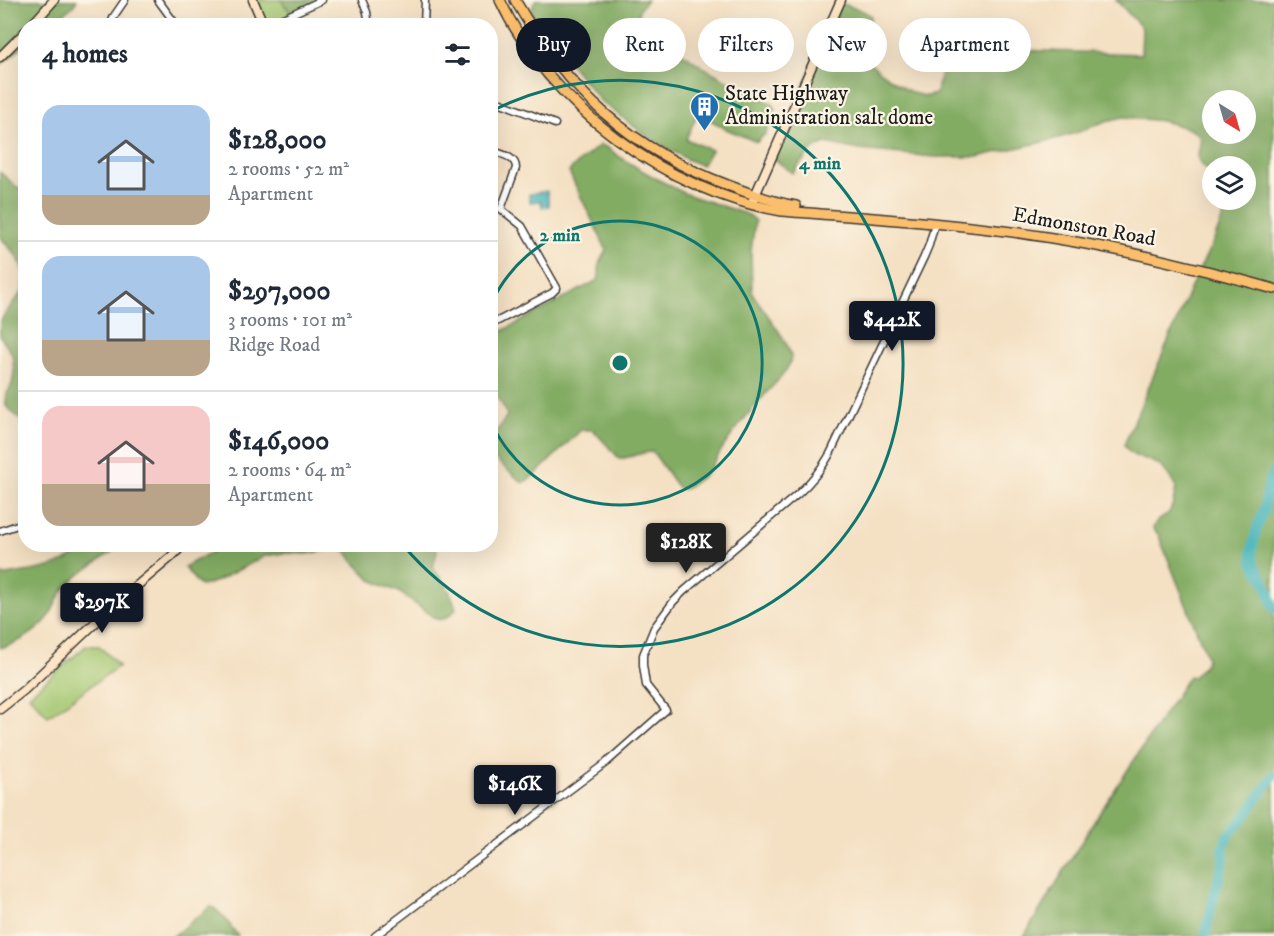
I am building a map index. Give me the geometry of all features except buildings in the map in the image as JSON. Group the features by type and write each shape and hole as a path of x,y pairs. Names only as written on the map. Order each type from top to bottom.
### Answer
{"main road":[{"path":"500,0 514,26 541,66 565,94 598,124 666,170 703,187 753,200"},
{"path":"515,0 566,74 612,121 663,156 753,200"},
{"path":"521,0 525,15"},
{"name":"Edmonston Road","path":"753,200 884,219 1049,237 1192,267 1274,289"}],"street":[{"path":"38,18 54,0"},
{"path":"113,18 125,0"},
{"path":"158,0 171,18"},
{"path":"253,0 261,18"},
{"path":"283,18 322,0"},
{"path":"362,0 368,18"},
{"path":"424,18 425,0"},
{"path":"753,200 841,0"},
{"path":"0,57 18,39"},
{"path":"498,102 555,124"},
{"path":"498,153 513,159 516,163 501,209 522,226 557,288 552,293 498,321"},
{"path":"375,936 607,762 666,710 646,685 643,665 643,655 654,628 664,612 678,597 798,494 822,468 924,257 935,224"},
{"path":"0,531 18,525"},
{"path":"0,709 176,552"}],"green space":[{"path":"0,0 77,0 59,18 18,18 18,51 0,65"},
{"path":"253,0 281,0 292,14 283,18 262,18"},
{"path":"281,0 322,0 292,14"},
{"path":"535,0 647,0 640,8 638,14 640,18 603,18 603,72 686,72 686,55 698,64 698,72 712,72 772,103 775,110 765,134 757,142 726,129 698,113 686,139 711,150 701,165 686,159 644,134 600,101 577,72 591,72 591,18 536,18 532,9"},
{"path":"1116,0 1274,0 1274,936 1024,936 1095,820 1189,676 1193,677 1205,664 1207,657 1158,534 1153,529 1156,522 1171,510 1176,488 1170,477 1156,463 1133,455 1124,445 1226,210 1256,210 1256,156 1202,156 1202,166 1198,159 1201,140 1197,133 1162,121 1124,117 1051,140 977,157 935,157 860,150 825,143 813,149 792,173 772,157 810,72 880,72 910,91 927,96 936,94 942,72 1031,72 1031,50 1141,54 1142,28"},
{"path":"840,3 871,16 871,18 833,18"},
{"path":"600,145 686,194 749,215 755,221 751,252 752,290 787,346 790,363 785,372 739,425 710,469 684,489 678,488 653,452 619,458 593,430 581,430 536,474 523,483 498,462 498,429 507,415 498,399 498,333 598,280 599,264 606,249 569,172"},
{"path":"0,172 18,187 18,260 0,237"},
{"path":"18,297 18,417 6,406 6,396 12,384 14,371 12,354 0,336 0,322"},
{"path":"111,552 70,583 62,592 48,618 38,628 20,640 0,648 0,576 46,568 68,560 77,553"},
{"path":"211,552 317,552 265,556 217,581 202,586 184,567"},
{"path":"347,552 437,552 433,568 450,592 456,609 445,618 436,619 399,592 371,580"},
{"path":"86,646 99,646 119,666 48,716 29,695"},
{"path":"210,907 224,917 238,936 173,936"}],"water":[{"path":"547,191 549,206 542,207 541,201 530,202 529,194"}],"waterway":[{"path":"1274,472 1269,482 1252,551 1253,562 1265,582 1274,608"},
{"path":"1205,936 1224,859 1223,849 1227,837 1244,818 1274,775"}],"place":[{"name":"State Highway Administration salt dome","path":"704,132"}]}
